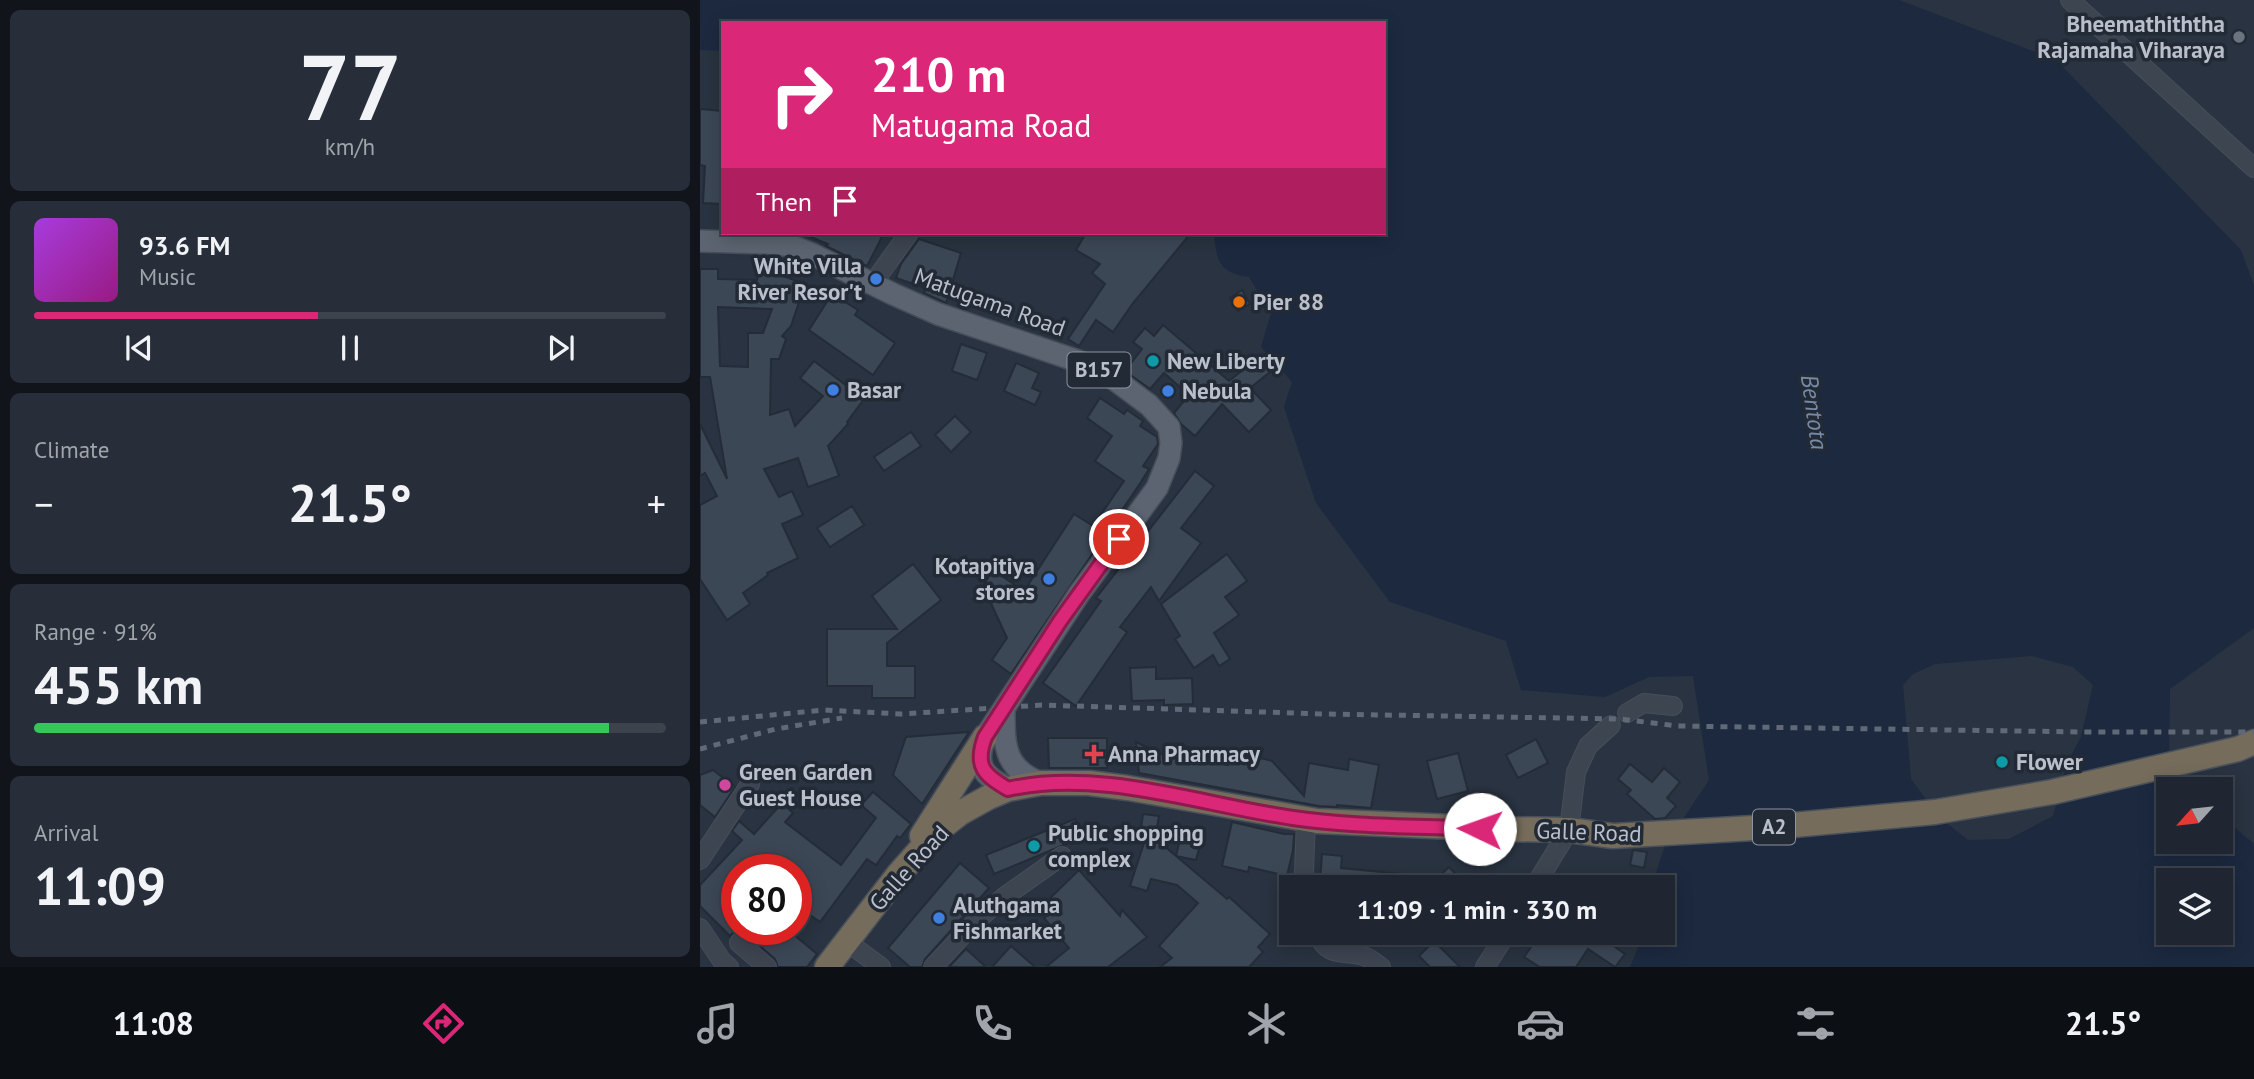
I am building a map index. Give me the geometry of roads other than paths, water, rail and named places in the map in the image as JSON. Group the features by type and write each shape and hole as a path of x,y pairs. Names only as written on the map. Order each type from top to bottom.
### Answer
{"highway":[{"path":"898,876 985,737"},
{"name":"Galle Road","path":"827,967 923,845 950,821 972,806 1008,789 1041,783 1089,783 1128,788 1306,820 1359,825 1569,830 1613,836 1771,827 1935,812 2052,792 2249,745"}],"main road":[{"name":"Matugama Road","path":"700,241 792,246 893,295 950,319 1098,369 1113,377 1149,405 1169,427 1169,458 1157,488 1085,585 985,737"},
{"path":"1004,710 1004,734 1009,757 1023,775 1041,783"},
{"path":"985,737 980,752 983,768 990,778 1008,789"}],"street":[{"path":"2070,0 2254,168"},
{"path":"873,283 908,235"},
{"path":"1627,713 1644,703 1673,706"},
{"path":"1541,875 1569,830 1576,772 1588,746 1611,725"},
{"path":"700,860 750,784"},
{"path":"1305,875 1306,820"},
{"path":"933,967 985,914 1062,856"},
{"path":"700,928 729,967"},
{"path":"846,941 881,967"},
{"path":"741,945 766,967"},
{"path":"1326,945 1338,953 1366,957 1381,967"},
{"path":"1485,967 1499,945"}],"water":[{"name":"Bentota","path":"700,0 1899,0 2056,60 2241,250 2254,286 2254,628 2170,689 2169,771 2176,777 2156,777 2156,854 2233,854 2233,826 2254,844 2254,967 1630,967 1639,945 1675,945 1675,875 1655,875 1665,846 1709,780 1693,676 1649,677 1605,697 1521,690 1506,641 1390,602 1316,503 1284,407 1292,382 1261,347 1271,313 1249,277 1225,268 1216,251 1214,235 1386,235 1386,21 721,21 721,51 700,50","holes":["2032,656 2073,667 2093,685 2081,737 2067,763 2053,816 2009,839 1968,840 1939,817 1911,779 1903,685 1913,674 1935,664"]}],"railway":[{"path":"700,722 824,710 901,714 1042,705 1325,714 1620,719 1678,726 2254,732"},
{"path":"700,749 776,729 842,718"}],"place":[{"name":"Bheemathiththa Rajamaha Viharaya","path":"2239,37"},
{"name":"White Villa River Resor't","path":"876,279"},
{"name":"Pier 88","path":"1239,302"},
{"name":"New Liberty","path":"1153,361"},
{"name":"Basar","path":"833,390"},
{"name":"Nebula","path":"1168,391"},
{"name":"Kotapitiya stores","path":"1049,579"},
{"name":"Anna Pharmacy","path":"1094,754"},
{"name":"Flower","path":"2002,762"},
{"name":"Green Garden Guest House","path":"725,785"},
{"name":"Public shopping complex","path":"1034,846"},
{"name":"Aluthgama Fishmarket","path":"939,918"}]}
